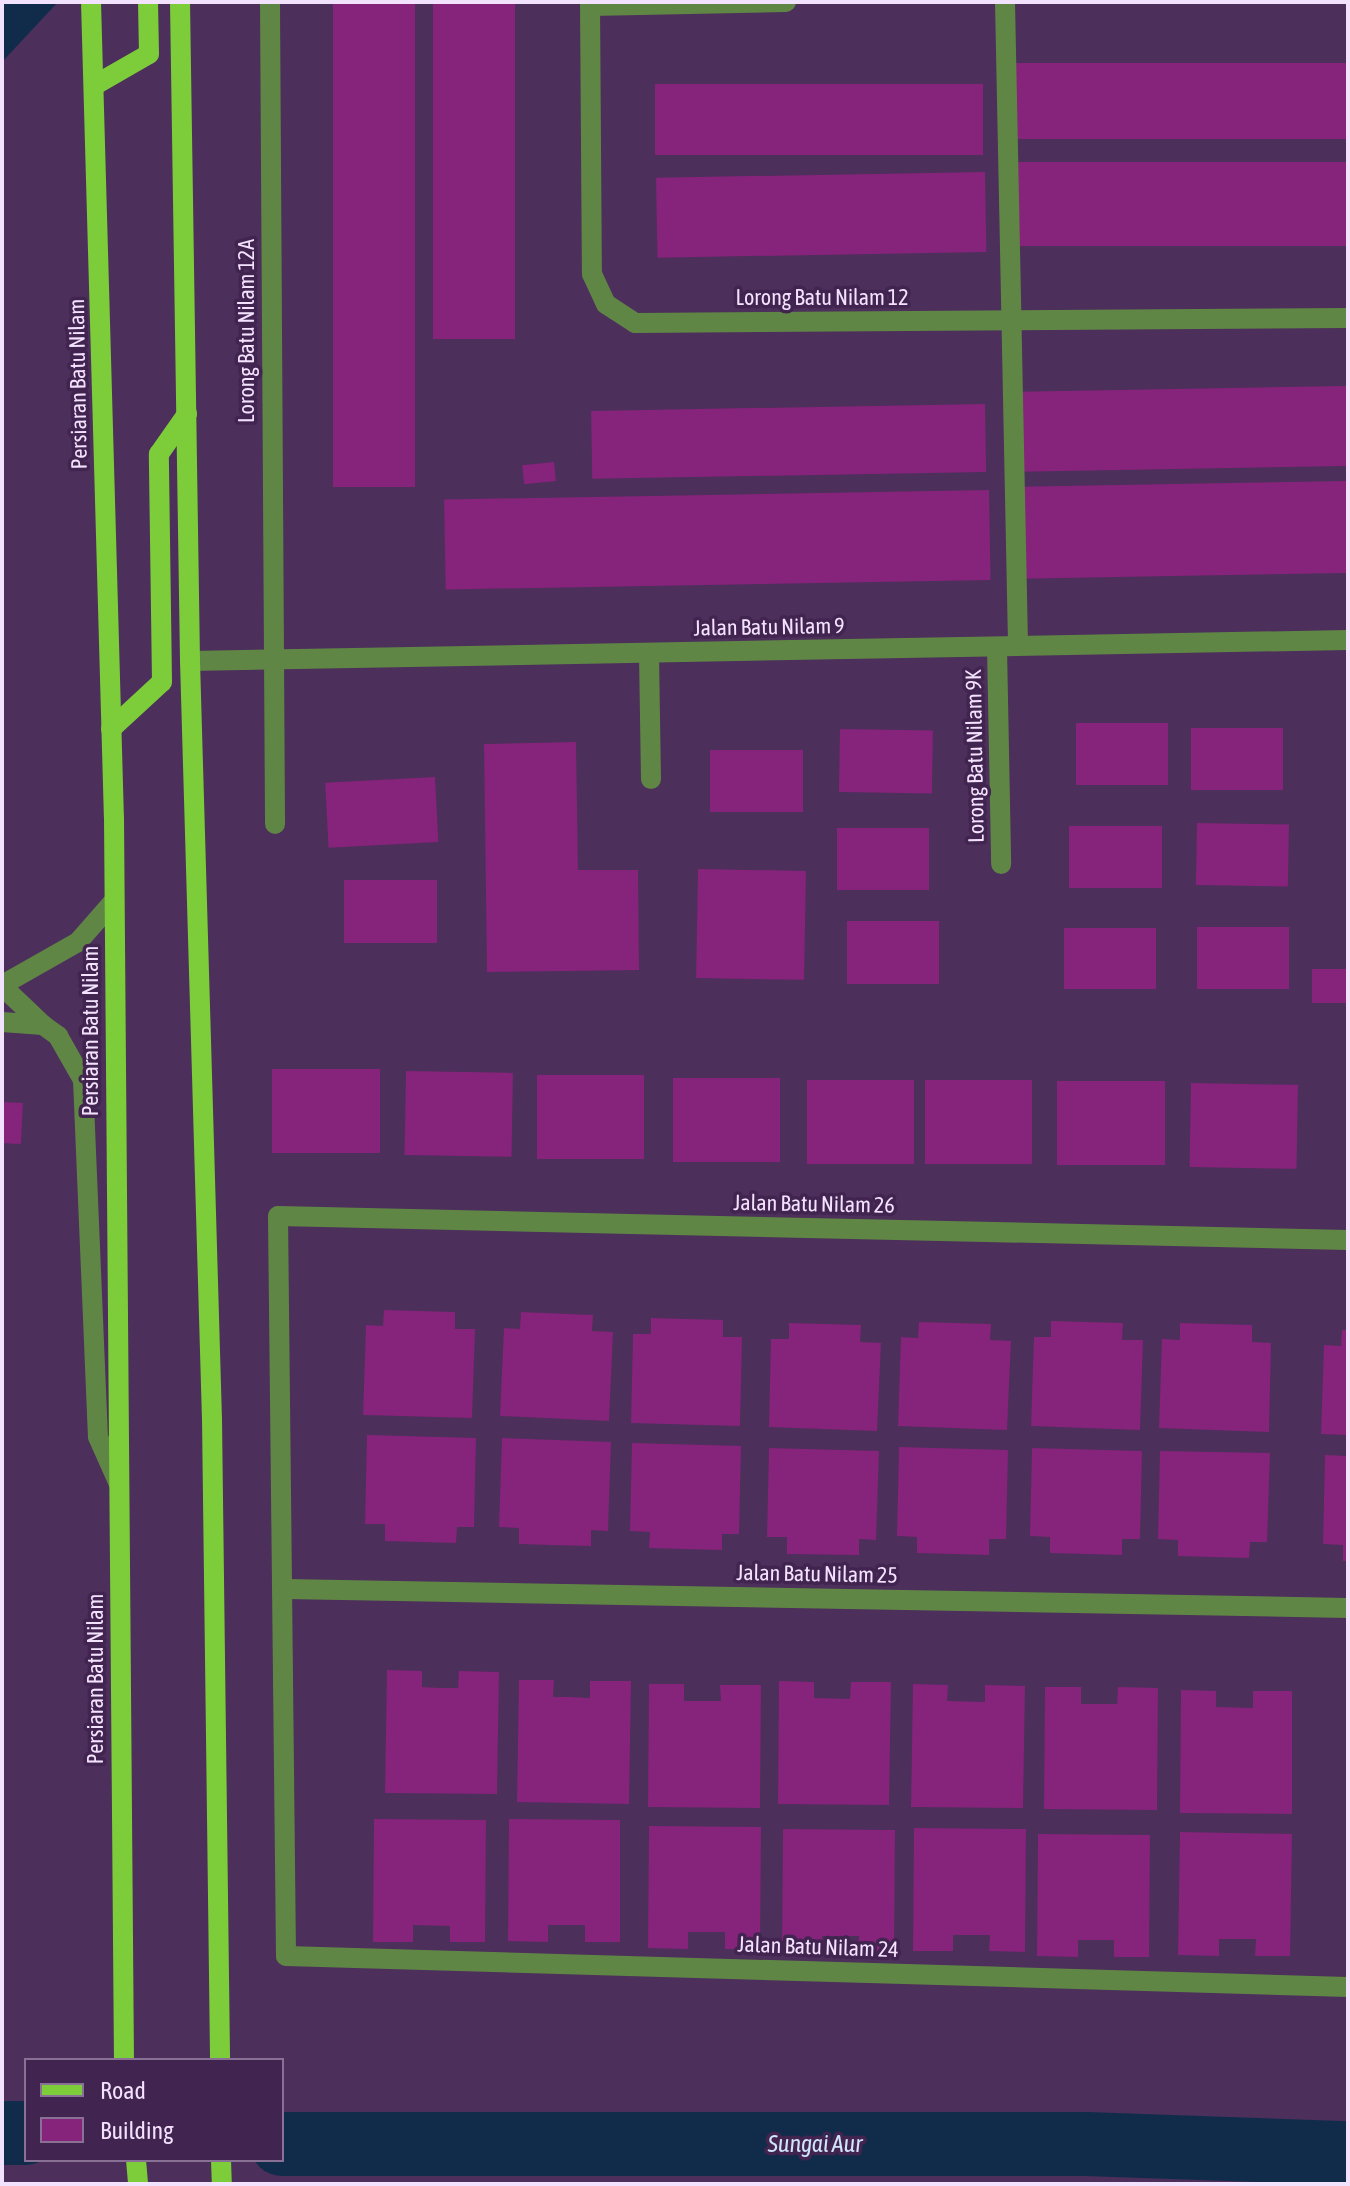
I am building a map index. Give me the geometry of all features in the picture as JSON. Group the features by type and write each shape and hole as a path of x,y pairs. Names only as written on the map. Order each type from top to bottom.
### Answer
{"main road":[{"name":"Persiaran Batu Nilam","path":"91,2 114,901 123,2051"},
{"path":"95,85 149,54 148,2"},
{"path":"180,2 190,661 212,1419 220,2056"},
{"path":"111,729 162,682 159,454 187,414"},
{"path":"136,2162 138,2184"},
{"path":"221,2162 222,2184"}],"street":[{"name":"Lorong Batu Nilam 12A","path":"270,2 271,659 275,824"},
{"path":"590,4 786,2"},
{"name":"Lorong Batu Nilam 9K","path":"1001,864 1011,322 1005,2"},
{"name":"Lorong Batu Nilam 12","path":"590,4 592,274 606,304 635,323 1348,318"},
{"name":"Jalan Batu Nilam 9","path":"190,661 1348,640"},
{"path":"649,653 651,779"},
{"path":"114,901 78,942 2,986 58,1036 83,1080 98,1437 119,1484"},
{"path":"2,1022 43,1025"},
{"name":"Jalan Batu Nilam 26","path":"285,1589 278,1216 1348,1240"},
{"name":"Jalan Batu Nilam 25","path":"285,1589 1348,1608"},
{"name":"Jalan Batu Nilam 24","path":"285,1589 286,1956 1348,1987"}],"water":[{"path":"2,2 58,2 2,62"}],"building":[{"path":"333,2 415,2 415,487 333,487"},
{"path":"433,2 515,2 515,339 433,339"},
{"path":"1014,63 1348,63 1348,139 1014,139"},
{"path":"655,84 983,84 983,155 655,155"},
{"path":"1016,162 1348,162 1348,246 1016,246"},
{"path":"985,172 986,252 657,258 656,178"},
{"path":"1346,386 1347,466 1020,472 1019,392"},
{"path":"985,404 986,472 592,479 591,411"},
{"path":"554,462 556,481 524,484 522,465"},
{"path":"1346,481 1348,573 1021,579 1019,487"},
{"path":"989,490 991,580 446,589 444,500"},
{"path":"1076,723 1168,723 1168,785 1076,785"},
{"path":"1191,728 1283,728 1283,790 1191,790"},
{"path":"840,729 933,731 932,794 839,792"},
{"path":"576,742 578,870 638,870 639,970 487,972 484,744"},
{"path":"710,750 803,750 803,812 710,812"},
{"path":"435,777 438,842 329,848 325,783"},
{"path":"1197,823 1289,825 1288,887 1196,885"},
{"path":"1069,826 1162,826 1162,888 1069,888"},
{"path":"837,828 929,828 929,890 837,890"},
{"path":"698,869 806,871 804,980 696,978"},
{"path":"344,880 437,880 437,943 344,943"},
{"path":"847,921 939,921 939,984 847,984"},
{"path":"1197,927 1289,927 1289,989 1197,989"},
{"path":"1064,928 1156,928 1156,989 1064,989"},
{"path":"1312,969 1348,969 1348,1003 1312,1003"},
{"path":"272,1069 380,1069 380,1153 272,1153"},
{"path":"406,1071 513,1073 512,1157 405,1155"},
{"path":"537,1075 644,1075 644,1159 537,1159"},
{"path":"673,1078 780,1078 780,1162 673,1162"},
{"path":"807,1080 914,1080 914,1164 807,1164"},
{"path":"925,1080 1032,1080 1032,1164 925,1164"},
{"path":"1057,1081 1165,1081 1165,1165 1057,1165"},
{"path":"1191,1083 1298,1085 1297,1169 1190,1167"},
{"path":"2,1102 23,1103 21,1144 2,1143"},
{"path":"384,1310 455,1312 455,1329 475,1329 472,1418 363,1415 366,1325 383,1326"},
{"path":"521,1312 593,1315 592,1331 613,1332 609,1421 500,1416 504,1328 520,1329"},
{"path":"651,1318 723,1320 723,1337 742,1337 740,1426 631,1423 633,1334 651,1334"},
{"path":"1051,1321 1123,1323 1122,1340 1143,1340 1140,1430 1031,1426 1034,1337 1051,1337"},
{"path":"919,1322 991,1324 990,1340 1011,1341 1007,1430 898,1426 901,1337 918,1338"},
{"path":"789,1323 861,1325 860,1342 881,1343 877,1431 769,1427 771,1339 789,1339"},
{"path":"1180,1323 1252,1325 1252,1342 1271,1343 1269,1432 1159,1428 1162,1339 1180,1340"},
{"path":"1342,1330 1348,1330 1348,1435 1321,1434 1324,1345 1341,1346"},
{"path":"367,1435 476,1438 474,1527 457,1527 456,1543 385,1541 385,1524 365,1524"},
{"path":"502,1438 611,1442 608,1531 591,1530 591,1546 519,1544 519,1528 499,1527"},
{"path":"632,1443 741,1446 739,1534 722,1534 722,1550 649,1548 650,1532 630,1531"},
{"path":"899,1447 1008,1450 1006,1539 989,1539 989,1555 917,1553 917,1537 897,1536"},
{"path":"769,1448 879,1451 876,1540 859,1539 859,1555 787,1554 787,1537 767,1537"},
{"path":"1032,1448 1142,1451 1140,1539 1122,1539 1122,1555 1050,1553 1050,1537 1030,1536"},
{"path":"1160,1451 1270,1453 1267,1542 1250,1542 1249,1558 1178,1556 1178,1540 1158,1539"},
{"path":"1325,1455 1348,1456 1348,1561 1343,1561 1343,1545 1323,1544"},
{"path":"387,1670 422,1671 422,1687 439,1688 458,1688 459,1671 499,1672 497,1794 385,1793"},
{"path":"519,1680 554,1680 553,1697 590,1698 590,1681 631,1681 629,1804 517,1802"},
{"path":"779,1681 814,1682 814,1698 850,1699 851,1682 891,1682 889,1805 778,1804"},
{"path":"649,1684 684,1684 684,1701 721,1701 720,1685 761,1685 760,1808 648,1807"},
{"path":"913,1684 948,1685 947,1701 985,1702 985,1685 1025,1686 1023,1808 911,1807"},
{"path":"1045,1687 1081,1687 1081,1704 1117,1704 1118,1687 1158,1688 1157,1810 1044,1809"},
{"path":"1181,1690 1216,1691 1216,1707 1253,1708 1253,1691 1292,1691 1292,1814 1180,1813"},
{"path":"374,1819 486,1820 485,1942 450,1942 450,1926 413,1925 413,1942 373,1942"},
{"path":"509,1819 620,1820 620,1942 585,1942 585,1925 548,1925 548,1942 508,1941"},
{"path":"649,1826 761,1827 760,1949 725,1949 725,1932 688,1932 688,1949 648,1948"},
{"path":"914,1828 1026,1829 1025,1952 989,1951 990,1935 953,1935 953,1951 913,1951"},
{"path":"783,1829 895,1830 894,1953 859,1952 859,1936 822,1936 822,1952 782,1952"},
{"path":"1180,1832 1292,1834 1290,1956 1255,1956 1256,1939 1219,1939 1219,1956 1178,1955"},
{"path":"1038,1834 1150,1835 1149,1957 1114,1957 1114,1940 1078,1940 1078,1957 1037,1956"}],"waterway":[{"name":"Sungai Aur","path":"2,2133 24,2133"},
{"name":"Sungai Aur","path":"284,2144 1086,2144 1348,2153"}]}
